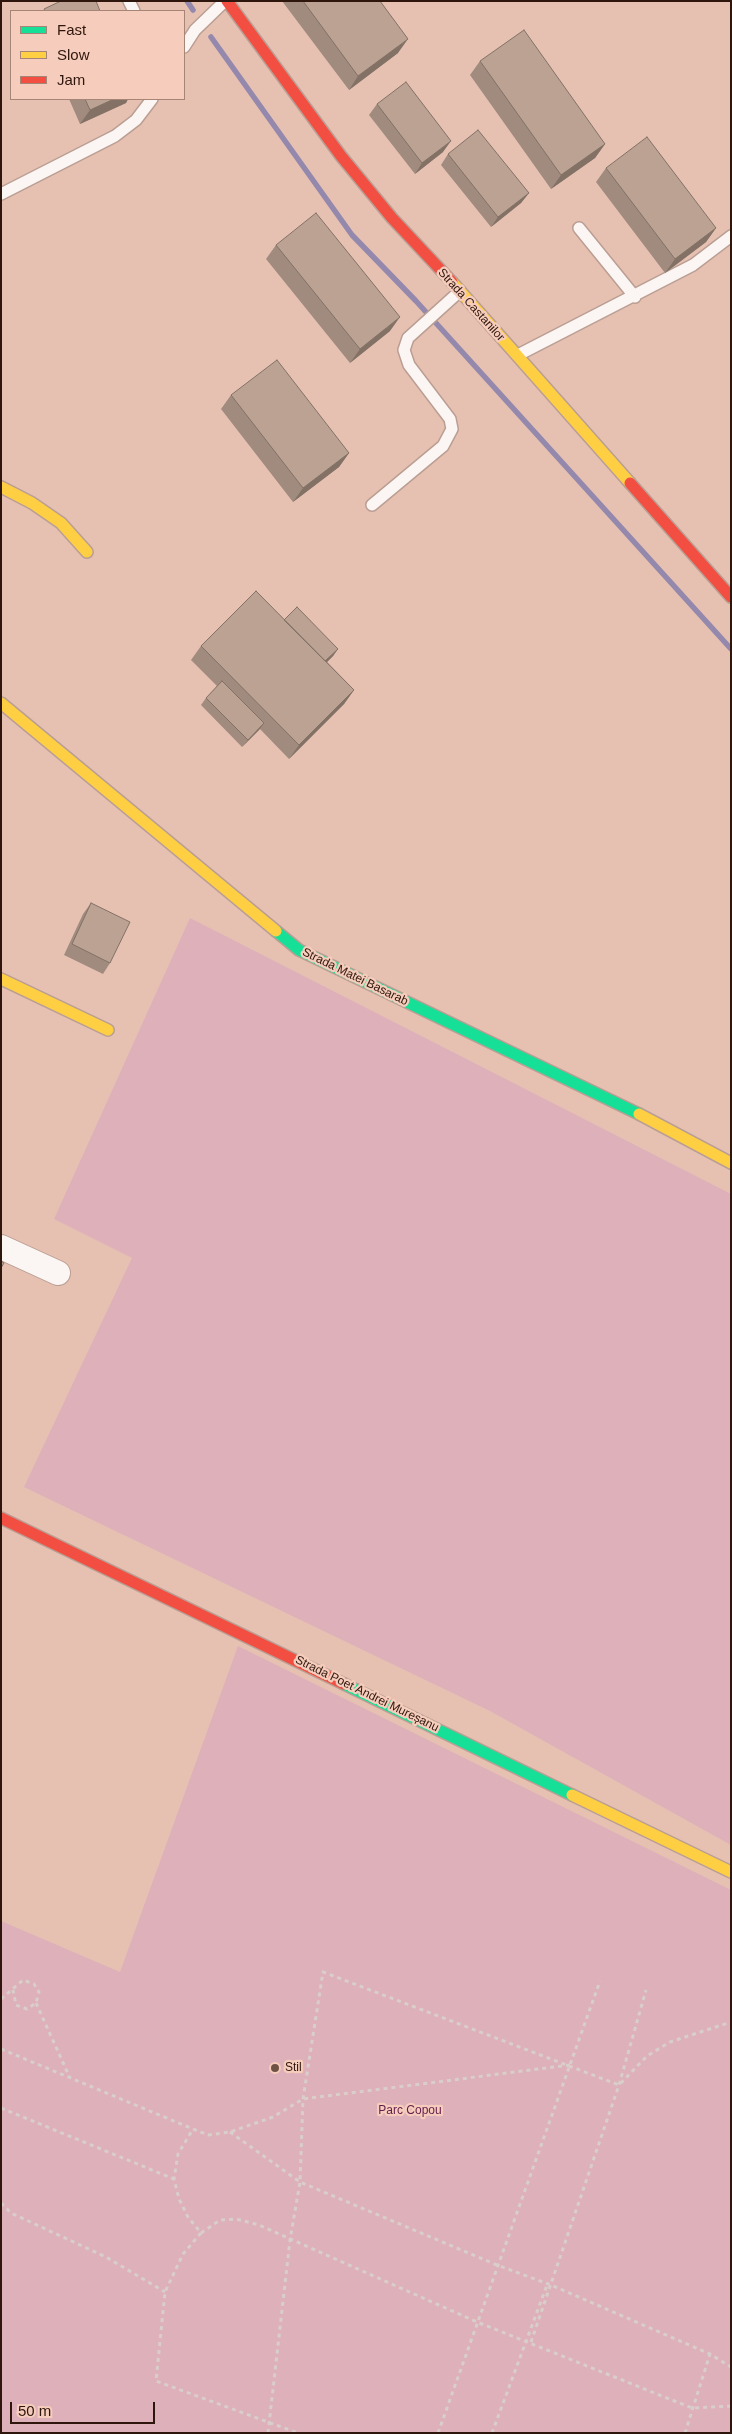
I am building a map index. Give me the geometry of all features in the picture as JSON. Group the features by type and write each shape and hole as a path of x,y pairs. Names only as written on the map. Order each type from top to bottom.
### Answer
{"street":[{"name":"Strada Castanilor","path":"226,1 341,156 392,218 460,291 731,597"},
{"path":"1,487 32,503 61,523 87,552"},
{"name":"Strada Matei Basarab","path":"1,703 299,950 619,1104 731,1163"},
{"path":"1,979 108,1030"},
{"path":"1,1247 58,1273"},
{"name":"Strada Poet Andrei Mureșanu","path":"1,1518 731,1872"}],"lane":[{"path":"185,45 195,30 226,1"},
{"path":"1,194 115,136 136,120 151,100"},
{"path":"579,228 635,297"},
{"path":"516,356 635,297 693,265 731,236"},
{"path":"372,505 443,446 452,429 450,419 409,365 404,350 408,338 460,291"}],"path":[{"path":"268,2433 290,2240 300,2182 303,2099 323,1972 619,2084"},
{"path":"1,1999 23,1980 34,1984 39,1992 36,2003 70,2078"},
{"path":"438,2433 600,1980"},
{"path":"13,1990 16,2004 27,2009 36,2003"},
{"path":"492,2433 529,2342 619,2084 646,1990"},
{"path":"619,2084 646,2056 670,2042 731,2022"},
{"path":"1,2049 208,2135 230,2132 273,2117 303,2099 570,2066"},
{"path":"1,2108 174,2179"},
{"path":"193,2130 178,2154 174,2179 179,2199 188,2218 201,2233"},
{"path":"230,2132 300,2182 710,2354 731,2367"},
{"path":"1,2203 11,2213 106,2257 165,2292"},
{"path":"298,2433 156,2382 165,2292 183,2254 201,2233 220,2220 236,2219 259,2225 478,2322 692,2408 731,2406"},
{"path":"685,2433 710,2354"}],"green space":[{"path":"190,918 731,1194 731,1845 490,1711 24,1487 132,1258 54,1219"},
{"name":"Parc Copou","path":"238,1646 731,1890 731,2433 1,2433 1,1921 120,1972"}],"building":[{"path":"61,1 96,1 100,10 44,10"},
{"path":"303,1 380,1 408,39 358,76"},
{"path":"524,30 605,144 561,175 480,61"},
{"path":"406,82 451,141 422,163 377,104"},
{"path":"85,100 112,100 90,110"},
{"path":"478,130 529,193 498,217 448,154"},
{"path":"647,137 716,228 675,259 606,168"},
{"path":"316,213 400,317 360,349 276,245"},
{"path":"277,360 349,453 303,488 231,395"},
{"path":"256,591 354,690 299,745 201,646"},
{"path":"297,607 338,649 325,661 284,620"},
{"path":"222,681 264,723 248,740 206,698"},
{"path":"91,903 130,922 110,963 72,944"}],"waterway":[{"path":"187,1 193,10"},
{"path":"211,37 352,235 416,301 731,649"}],"traffic: fast":[{"path":"276,931 299,950 639,1114"},
{"path":"344,1684 572,1795"}],"traffic: slow":[{"path":"452,282 630,483"},
{"path":"1,487 32,503 61,523 87,552"},
{"path":"1,703 276,931"},
{"path":"1,979 108,1030"},
{"path":"639,1114 731,1163"},
{"path":"572,1795 731,1872"}],"traffic: jam":[{"path":"227,1 341,156 392,218 452,282"},
{"path":"630,483 731,597"},
{"path":"1,1518 344,1684"}],"place":[{"name":"Stil","path":"275,2068"}]}
